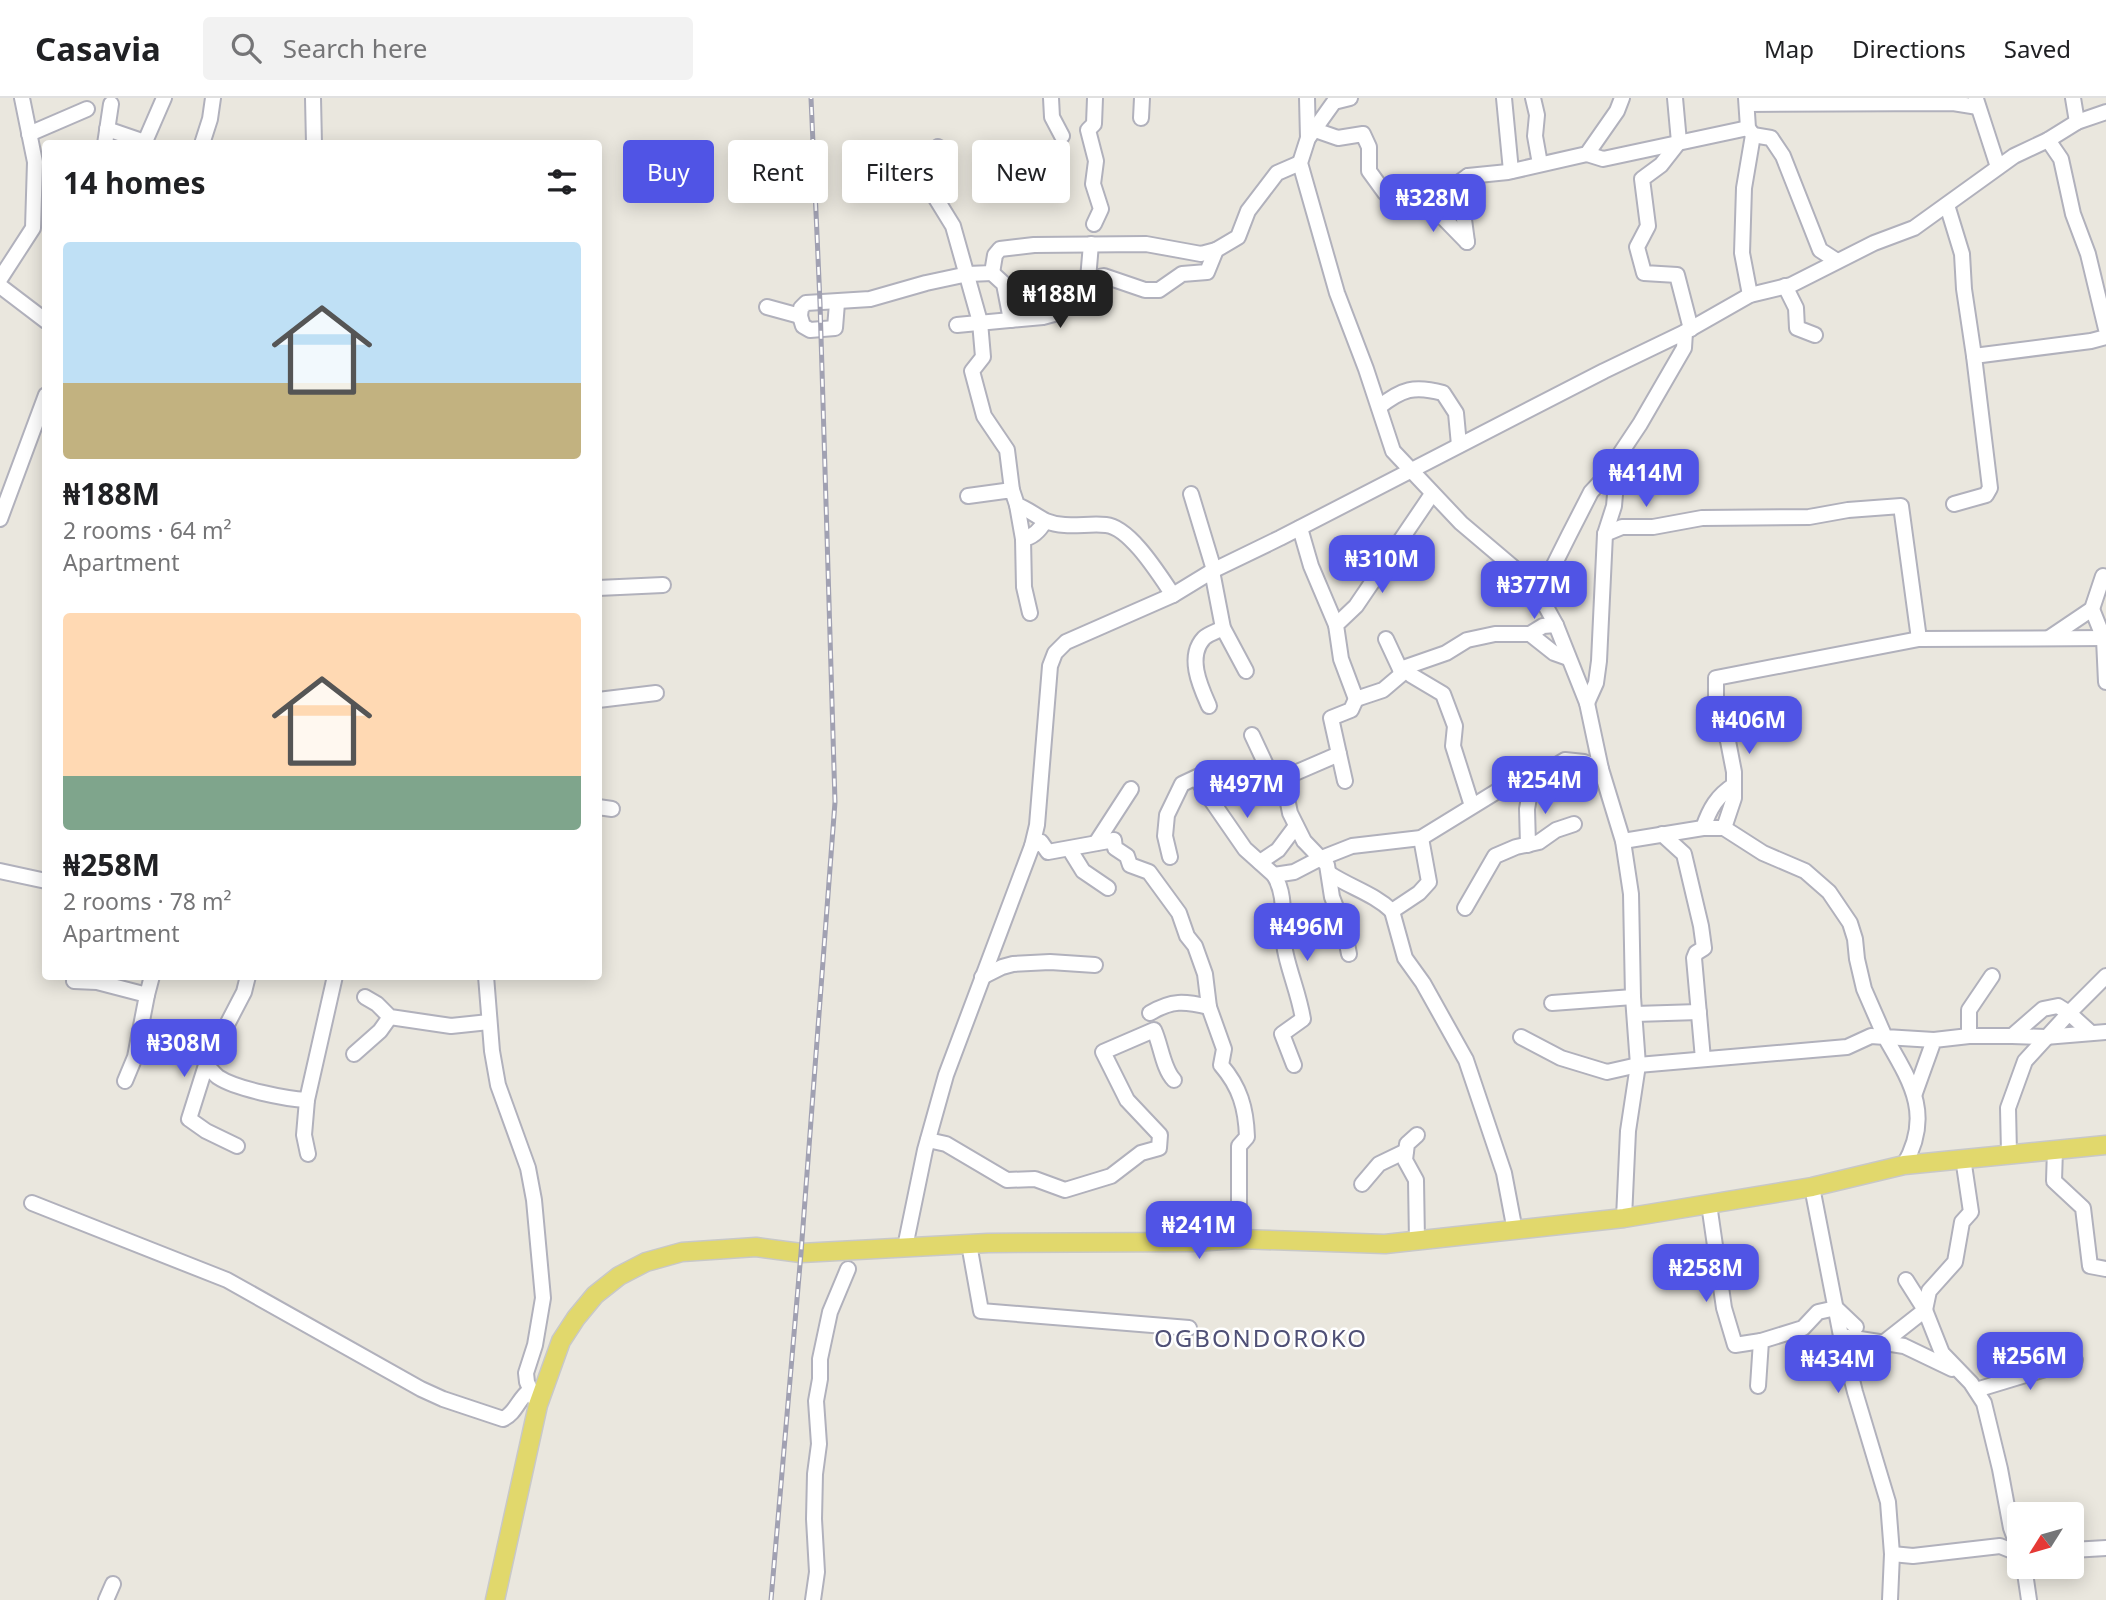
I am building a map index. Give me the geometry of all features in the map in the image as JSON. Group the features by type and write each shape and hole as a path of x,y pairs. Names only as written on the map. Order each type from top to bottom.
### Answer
{"main road":[{"path":"495,1600 534,1398 561,1341 594,1295 619,1276 646,1262 682,1252 756,1247 802,1253 969,1244 1193,1242 1239,1239 1385,1244 1624,1218 1812,1187 1904,1165 2106,1145"}],"street":[{"path":"0,279 33,228 35,162 22,98"},
{"path":"146,140 164,98"},
{"path":"203,140 213,98"},
{"path":"313,98 314,140"},
{"path":"1051,98 1052,117 1062,136"},
{"path":"1094,224 1101,209 1093,184 1096,161 1088,130 1094,124 1095,98"},
{"path":"1142,98 1142,118"},
{"path":"1296,98 1307,116"},
{"path":"1307,98 1311,134"},
{"path":"1350,98 1334,102 1311,134 1300,163 1337,293 1379,407 1392,451 1461,523 1520,573 1545,605 1556,625 1587,703 1601,769 1623,841 1631,894 1633,997 1638,1065 1628,1131 1624,1218"},
{"path":"1504,98 1511,171"},
{"path":"1533,98 1540,164"},
{"path":"1587,154 1617,111 1622,98"},
{"path":"1545,605 1554,565 1591,492 1618,457 1684,348 1688,330 1677,275 1644,273 1637,247 1648,226 1642,179 1661,165 1679,142 1675,98"},
{"path":"2073,98 2077,122"},
{"path":"1750,295 1742,253 1744,188 1751,132 1746,101 1977,102 1998,167"},
{"path":"111,104 106,136 128,140"},
{"path":"29,134 87,109"},
{"path":"905,1247 928,1140 946,1075 1032,846 1037,825 1050,666 1055,653 1066,642 1173,595 1213,570 1688,330 1750,295 1785,286 1874,243 1914,228 2014,156 2077,122 2106,112"},
{"path":"1311,134 1338,138 1363,134 1369,147 1369,171 1385,193 1420,197 1443,194 1468,176 1511,171 1587,154 1603,159 1679,142 1751,132 1771,138 1783,156 1820,250 1837,261"},
{"path":"2048,140 2061,159 2076,224 2088,254 2106,329"},
{"path":"992,273 995,255 1000,249 1034,245 1146,244 1201,254 1216,250 1238,237 1248,211 1277,173 1300,163"},
{"path":"1420,197 1467,242 1463,212 1468,176"},
{"path":"939,203 953,226 981,322 983,356 972,371 984,416 1007,450 1012,490 1023,539 1024,587 1030,613"},
{"path":"1947,205 1962,254 1964,289 1990,488 1986,495 1954,504"},
{"path":"1088,279 1091,244"},
{"path":"957,325 1054,314 1088,279 1104,276 1145,290 1159,290 1182,274 1207,272 1216,250"},
{"path":"837,303 835,328 810,330 803,326 801,307 806,303 870,299 968,274 992,273 1004,284 1011,320"},
{"path":"0,286 42,318"},
{"path":"1785,286 1796,308 1797,328 1815,335"},
{"path":"767,307 800,316"},
{"path":"1974,356 2106,337"},
{"path":"1379,407 1398,392 1427,388 1443,393 1456,413 1459,445"},
{"path":"0,519 42,406"},
{"path":"1587,703 1596,683 1599,661 1605,534 1614,506 1618,457"},
{"path":"968,496 1012,490"},
{"path":"1191,494 1213,570 1223,628 1247,671"},
{"path":"1336,625 1356,606 1433,494"},
{"path":"1017,505 1030,509 1045,521 1068,525 1109,525 1140,548 1173,595"},
{"path":"1605,534 1617,527 1653,527 1702,518 1809,517 1848,510 1901,506 1919,639"},
{"path":"1023,539 1030,538 1045,521"},
{"path":"1300,528 1311,566 1336,625 1340,659 1356,699 1351,710 1331,718 1345,781"},
{"path":"2048,639 2092,609 2103,576"},
{"path":"602,588 663,585"},
{"path":"2092,609 2105,639 2106,682"},
{"path":"1403,669 1446,653 1467,640 1494,634 1530,634 1543,626 1556,625"},
{"path":"1209,706 1197,679 1196,656 1203,638 1223,628"},
{"path":"1530,634 1554,653 1568,658"},
{"path":"1386,639 1403,669 1443,694 1455,726 1453,746 1472,806"},
{"path":"1724,828 1734,797 1734,785 1728,741 1716,710 1716,678 1919,639 2105,639"},
{"path":"1356,699 1383,690 1403,673 1403,669"},
{"path":"602,700 656,693"},
{"path":"1252,735 1267,767 1285,788"},
{"path":"1339,754 1288,776 1285,788 1290,813 1304,841 1327,865 1332,897 1344,928 1349,954"},
{"path":"1274,875 1294,872 1352,846 1422,838 1504,787 1532,780 1565,760 1584,762 1601,769"},
{"path":"1170,857 1165,836 1167,815 1182,784 1199,776 1200,784 1245,849 1274,875 1281,886 1286,955 1299,993 1303,1019 1282,1034 1294,1065"},
{"path":"1528,845 1527,809 1529,785 1532,780"},
{"path":"1703,828 1709,810 1717,798 1734,785"},
{"path":"1096,843 1131,789"},
{"path":"1709,810 1724,828 1763,853 1805,871 1829,892 1840,906 1856,939 1857,960 1864,989 1885,1037 1915,1093 1918,1130 1914,1146 1904,1165"},
{"path":"1465,908 1496,856 1516,847 1539,842 1556,830 1574,824"},
{"path":"1260,862 1278,850 1296,825"},
{"path":"1623,841 1703,828 1724,828"},
{"path":"1662,834 1684,854 1701,926 1704,948 1696,953 1694,958 1703,1059"},
{"path":"1392,911 1419,893 1429,882 1422,838"},
{"path":"1032,846 1041,842 1048,852 1114,840 1115,848 1126,856 1130,865 1149,872 1179,913 1205,974 1209,1007 1224,1049 1221,1065 1239,1091 1246,1119 1247,1137 1239,1146 1239,1239"},
{"path":"1070,850 1083,871 1108,888"},
{"path":"0,871 42,880"},
{"path":"1330,874 1351,887 1377,897 1392,911 1405,958 1419,976 1466,1060 1504,1172 1515,1231"},
{"path":"982,977 1013,964 1050,962 1095,965"},
{"path":"1969,1036 1969,1010 1992,976"},
{"path":"2009,1153 2008,1108 2025,1061 2106,976"},
{"path":"98,980 147,995"},
{"path":"125,1081 135,1057 151,980"},
{"path":"237,1146 206,1131 189,1119 206,1065 244,992 247,980"},
{"path":"308,1154 304,1135 307,1100 334,980"},
{"path":"32,1203 227,1280 443,1399 503,1419 512,1415 521,1396 534,1398 526,1373 535,1345 543,1298 534,1200 528,1168 498,1085 486,980"},
{"path":"365,997 390,1017 451,1026 489,1023"},
{"path":"1552,1003 1633,997"},
{"path":"1150,1013 1166,1004 1187,1002 1209,1007"},
{"path":"2012,1035 2043,1009 2058,1006 2091,1033"},
{"path":"1635,1014 1699,1012"},
{"path":"354,1054 380,1031 390,1017"},
{"path":"928,1140 946,1144 1007,1180 1035,1179 1065,1190 1111,1176 1141,1153 1159,1149 1160,1135 1128,1100 1103,1052 1154,1030 1167,1073 1174,1080"},
{"path":"1521,1037 1560,1058 1607,1073 1638,1065 1847,1047 1871,1036 1934,1040 2012,1035 2045,1038 2106,1032"},
{"path":"1915,1093 1934,1040"},
{"path":"206,1065 218,1077 259,1092 307,1100"},
{"path":"1417,1135 1407,1144 1405,1160 1416,1180 1417,1241"},
{"path":"2055,1149 2054,1181 2083,1208 2090,1266 2106,1269"},
{"path":"1362,1184 1379,1164 1406,1151"},
{"path":"1883,1343 1926,1310 1929,1291 1955,1262 1962,1222 1971,1213 1963,1158"},
{"path":"1812,1187 1855,1392 1888,1503 1892,1554 1890,1600"},
{"path":"1709,1204 1724,1308 1735,1345 1761,1341 1802,1328 1818,1312 1836,1308"},
{"path":"969,1244 981,1311 1189,1328"},
{"path":"813,1600 817,1572 814,1519 819,1444 816,1401 820,1359 830,1312 848,1269"},
{"path":"1906,1280 1926,1310 1942,1353 1976,1390 1986,1409 2007,1509"},
{"path":"1836,1308 1856,1327"},
{"path":"1842,1336 1904,1346 1962,1375"},
{"path":"1758,1386 1761,1341"},
{"path":"1976,1390 2075,1360"},
{"path":"1892,1554 1913,1556 2000,1546 2007,1549"},
{"path":"2084,1549 2106,1548"},
{"path":"2026,1579 2029,1600"},
{"path":"106,1600 113,1584"}],"railway":[{"path":"771,1600 801,1253 835,802 811,98"}],"district":[{"name":"OGBONDOROKO","path":"1261,1337"}]}
